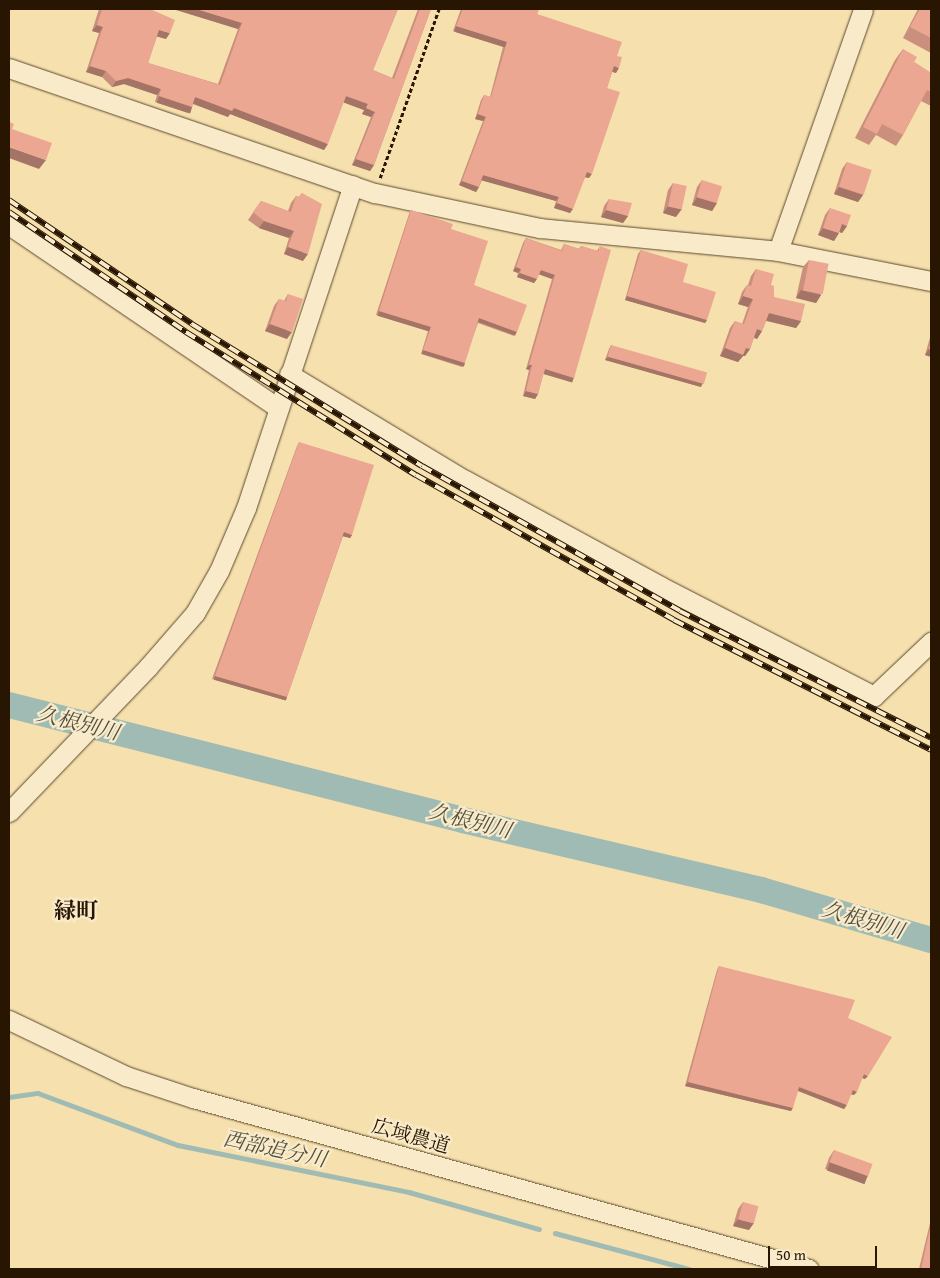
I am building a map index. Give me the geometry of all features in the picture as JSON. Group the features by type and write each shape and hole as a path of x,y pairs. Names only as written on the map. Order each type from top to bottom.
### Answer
{"street":[{"path":"778,251 863,9"},
{"path":"9,68 375,193 540,228 778,251 931,281"},
{"path":"9,812 134,682 195,614 219,571 246,508 353,185"},
{"path":"9,225 278,408"},
{"path":"289,374 465,480 660,586 874,696 931,642"},
{"name":"広域農道","path":"9,1020 126,1076 193,1098 809,1269"}],"path":[{"path":"375,193 439,9"}],"building":[{"path":"102,9 150,9 175,20 170,33 159,30 148,63 220,85 242,23 196,9 272,9 278,11 279,9 398,9 373,70 394,79 420,9 431,9 374,165 356,159 375,112 366,108 368,104 346,96 328,144 234,108 232,111 195,97 192,107 159,96 161,89 128,78 116,81 106,71 90,66 103,27 97,25"},
{"path":"463,9 539,9 537,14 622,42 617,56 622,57 619,68 614,66 607,88 620,92 592,174 587,172 573,209 557,203 559,197 483,175 479,187 462,181 486,117 478,114 484,95 491,97 507,42 456,26"},
{"path":"920,9 931,9 931,38 910,27"},
{"path":"903,49 917,57 914,62 931,73 931,92 927,90 903,135 882,124 877,134 863,127"},
{"path":"9,122 14,124 12,129 52,143 46,160 9,147"},
{"path":"847,162 872,170 864,195 839,187"},
{"path":"702,180 722,186 717,203 697,197"},
{"path":"673,183 687,186 682,209 668,206"},
{"path":"302,193 322,204 308,254 288,247 294,231 264,221 253,212 261,201 291,212 296,196 300,197"},
{"path":"609,199 632,203 628,216 606,210"},
{"path":"830,208 851,215 847,226 842,224 839,233 823,228"},
{"path":"411,210 453,224 451,229 488,241 474,285 527,305 517,332 479,318 465,363 423,350 431,327 379,311"},
{"path":"526,238 562,251 564,244 580,249 581,246 599,251 600,246 611,250 574,378 545,369 538,394 526,391 532,365 529,365 555,275 541,270 537,279 520,273 521,269 516,267"},
{"path":"641,250 688,264 683,282 716,292 707,320 627,296"},
{"path":"809,260 829,264 823,294 803,290"},
{"path":"756,269 774,274 771,285 774,286 774,297 805,304 801,321 769,313 762,331 757,329 750,349 746,348 743,355 725,348 735,321 744,324 753,299 743,296 747,285 751,286"},
{"path":"288,294 303,299 292,332 270,324 279,299 286,301"},
{"path":"611,345 707,373 704,384 608,357"},
{"path":"299,442 374,465 352,535 344,532 287,697 215,676"},
{"path":"719,966 855,1000 848,1018 892,1037 868,1076 864,1074 857,1092 853,1090 847,1105 799,1087 793,1108 688,1082"},
{"path":"834,1150 873,1164 868,1176 830,1162"},
{"path":"743,1202 758,1206 754,1224 738,1219"},
{"path":"931,1224 931,1269 921,1269"}],"waterway":[{"name":"久根別川","path":"9,705 463,820 761,890 931,940"},
{"name":"西部追分川","path":"9,1097 38,1093 178,1145 409,1192 539,1229"},
{"name":"西部追分川","path":"555,1233 689,1269"}],"railway":[{"path":"9,200 192,324 422,466 680,611 931,738"},
{"path":"9,212 186,332 416,475 674,620 931,750"}],"district":[{"name":"緑町","path":"76,911"}]}
